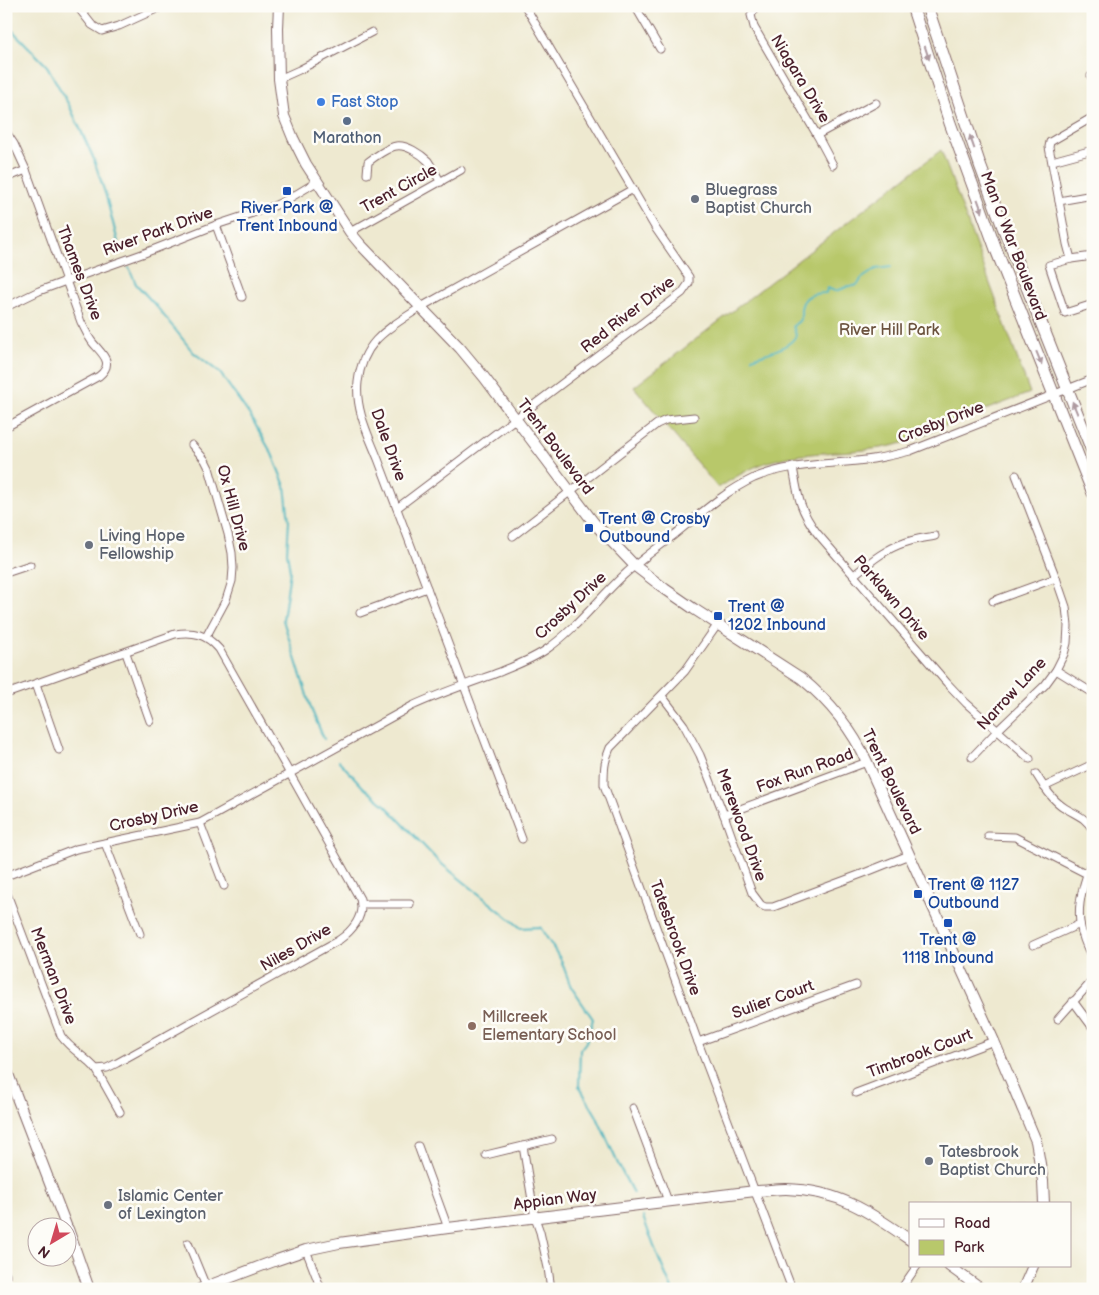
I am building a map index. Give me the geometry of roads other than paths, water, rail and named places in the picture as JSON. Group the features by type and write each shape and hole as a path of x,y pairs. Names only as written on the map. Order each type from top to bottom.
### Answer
{"main road":[{"name":"Man O War Boulevard","path":"912,6 950,123 997,252 1093,493"},
{"name":"Man O War Boulevard","path":"927,6 999,218 1093,453"}],"street":[{"path":"77,6 92,25 102,31 119,26 162,6"},
{"name":"Trent Boulevard","path":"279,6 278,79 284,116 302,155 350,232 460,348 594,523 635,566 665,590 789,669 814,688 833,708 860,747 994,1041 1036,1141 1043,1181 1044,1202"},
{"name":"Red River Drive","path":"397,508 682,292 689,283 689,277 633,190 525,6"},
{"path":"635,6 660,49"},
{"name":"Niagara Drive","path":"757,6 752,15 754,27 834,165"},
{"path":"278,79 372,32"},
{"path":"1093,75 1093,79"},
{"path":"817,135 876,102"},
{"path":"1072,259 1067,244 1049,147 1050,142 1093,117"},
{"name":"Thames Drive","path":"6,132 26,170 84,327 92,342 106,359 106,368 99,376 6,427"},
{"path":"367,174 368,162 396,146 406,147 427,160 441,182"},
{"path":"1052,161 1093,150"},
{"path":"6,178 26,170"},
{"name":"Trent Circle","path":"350,232 461,170"},
{"name":"River Park Drive","path":"6,307 39,291 216,225 274,206 318,181"},
{"name":"Dale Drive","path":"522,839 365,428 359,404 358,383 363,362 376,339 389,328 421,308 633,190"},
{"path":"1059,202 1093,195"},
{"path":"216,225 242,297"},
{"path":"1093,256 1049,265 1065,313 1093,304"},
{"name":"Crosby Drive","path":"6,876 76,849 200,823 412,706 440,693 464,686 520,664 548,649 574,626 624,575 696,518 736,488 766,474 793,466 872,459 894,455 1093,379"},
{"path":"513,536 657,424 666,420 694,417"},
{"name":"Ox Hill Drive","path":"192,446 210,468 232,553 233,568 229,590 222,608 206,637"},
{"name":"Parklawn Drive","path":"793,466 802,510 822,539 946,683 1030,760"},
{"name":"Narrow Lane","path":"972,757 1045,685 1056,670 1067,643 1066,607 1016,475"},
{"path":"854,575 874,559 904,542 935,536"},
{"path":"6,573 30,565"},
{"path":"993,601 1056,578"},
{"path":"360,613 427,588"},
{"name":"Tatesbrook Drive","path":"718,624 684,671 610,748 604,770 604,785 698,1042 792,1289"},
{"path":"6,694 175,634 190,633 206,637 219,649 360,899 361,904 410,904"},
{"path":"126,652 150,721"},
{"path":"1056,670 1093,693"},
{"path":"36,684 59,750"},
{"name":"Merewood Drive","path":"662,696 684,724 692,738 724,815 752,893 761,904 773,907 909,855"},
{"name":"Fox Run Road","path":"724,815 868,762"},
{"path":"1044,787 1093,764"},
{"path":"1036,774 1054,800 1080,815 1093,830"},
{"path":"200,823 224,886"},
{"path":"988,836 1015,837 1087,874"},
{"path":"105,842 140,934"},
{"path":"1093,857 1081,892 1079,910 1084,944 1093,959"},
{"name":"Merman Drive","path":"6,891 65,1042 96,1069 120,1112"},
{"name":"Niles Drive","path":"96,1069 107,1068 117,1064 339,940 348,934 357,922 361,904"},
{"path":"1033,944 1080,924"},
{"path":"1082,933 1093,945"},
{"path":"1058,1019 1093,980"},
{"name":"Sulier Court","path":"698,1042 856,985"},
{"path":"1073,1001 1093,1028"},
{"name":"Timbrook Court","path":"856,1093 994,1041"},
{"path":"6,1069 63,1218"},
{"path":"633,1108 668,1201"},
{"path":"486,1156 552,1139"},
{"path":"418,1146 448,1228"},
{"path":"523,1146 535,1218 548,1268 550,1289"},
{"name":"Appian Way","path":"204,1288 306,1250 356,1240 755,1191 786,1189 833,1196 854,1204 876,1216 909,1239"},
{"path":"188,1243 204,1288"},
{"path":"306,1250 321,1289"},
{"path":"78,1258 89,1289"},
{"path":"901,1289 916,1268"},
{"path":"952,1268 981,1289"},
{"path":"1023,1289 1032,1268"}],"waterway":[{"path":"6,24 47,66 70,107 93,157 106,196 120,250"},
{"path":"752,358 784,347 793,340 796,335 793,326 800,320 802,304 813,294 826,293 827,288 835,291 848,286 855,286 861,279 876,269 891,267"},
{"path":"129,268 136,284 193,352 220,373 251,417 272,454 285,486 289,521 287,552 290,571 283,620 312,711 324,739"},
{"path":"339,761 363,787 386,806 438,861 521,928 540,927 561,960 571,987 593,1019 586,1042 580,1050 579,1086 596,1115 633,1193"},
{"path":"643,1217 672,1289"}],"place":[{"name":"Fast Stop","path":"321,102"},
{"name":"Marathon","path":"347,121"},
{"name":"River Park @ Trent Inbound","path":"287,191"},
{"name":"Bluegrass Baptist Church","path":"695,199"},
{"name":"Trent @ Crosby Outbound","path":"589,528"},
{"name":"Living Hope Fellowship","path":"89,545"},
{"name":"Trent @ 1202 Inbound","path":"718,616"},
{"name":"Trent @ 1127 Outbound","path":"918,894"},
{"name":"Trent @ 1118 Inbound","path":"948,923"},
{"name":"Millcreek Elementary School","path":"472,1026"},
{"name":"Tatesbrook Baptist Church","path":"929,1161"},
{"name":"Islamic Center of Lexington","path":"108,1205"}],"park label":[{"name":"River Hill Park","path":"889,330"}]}
